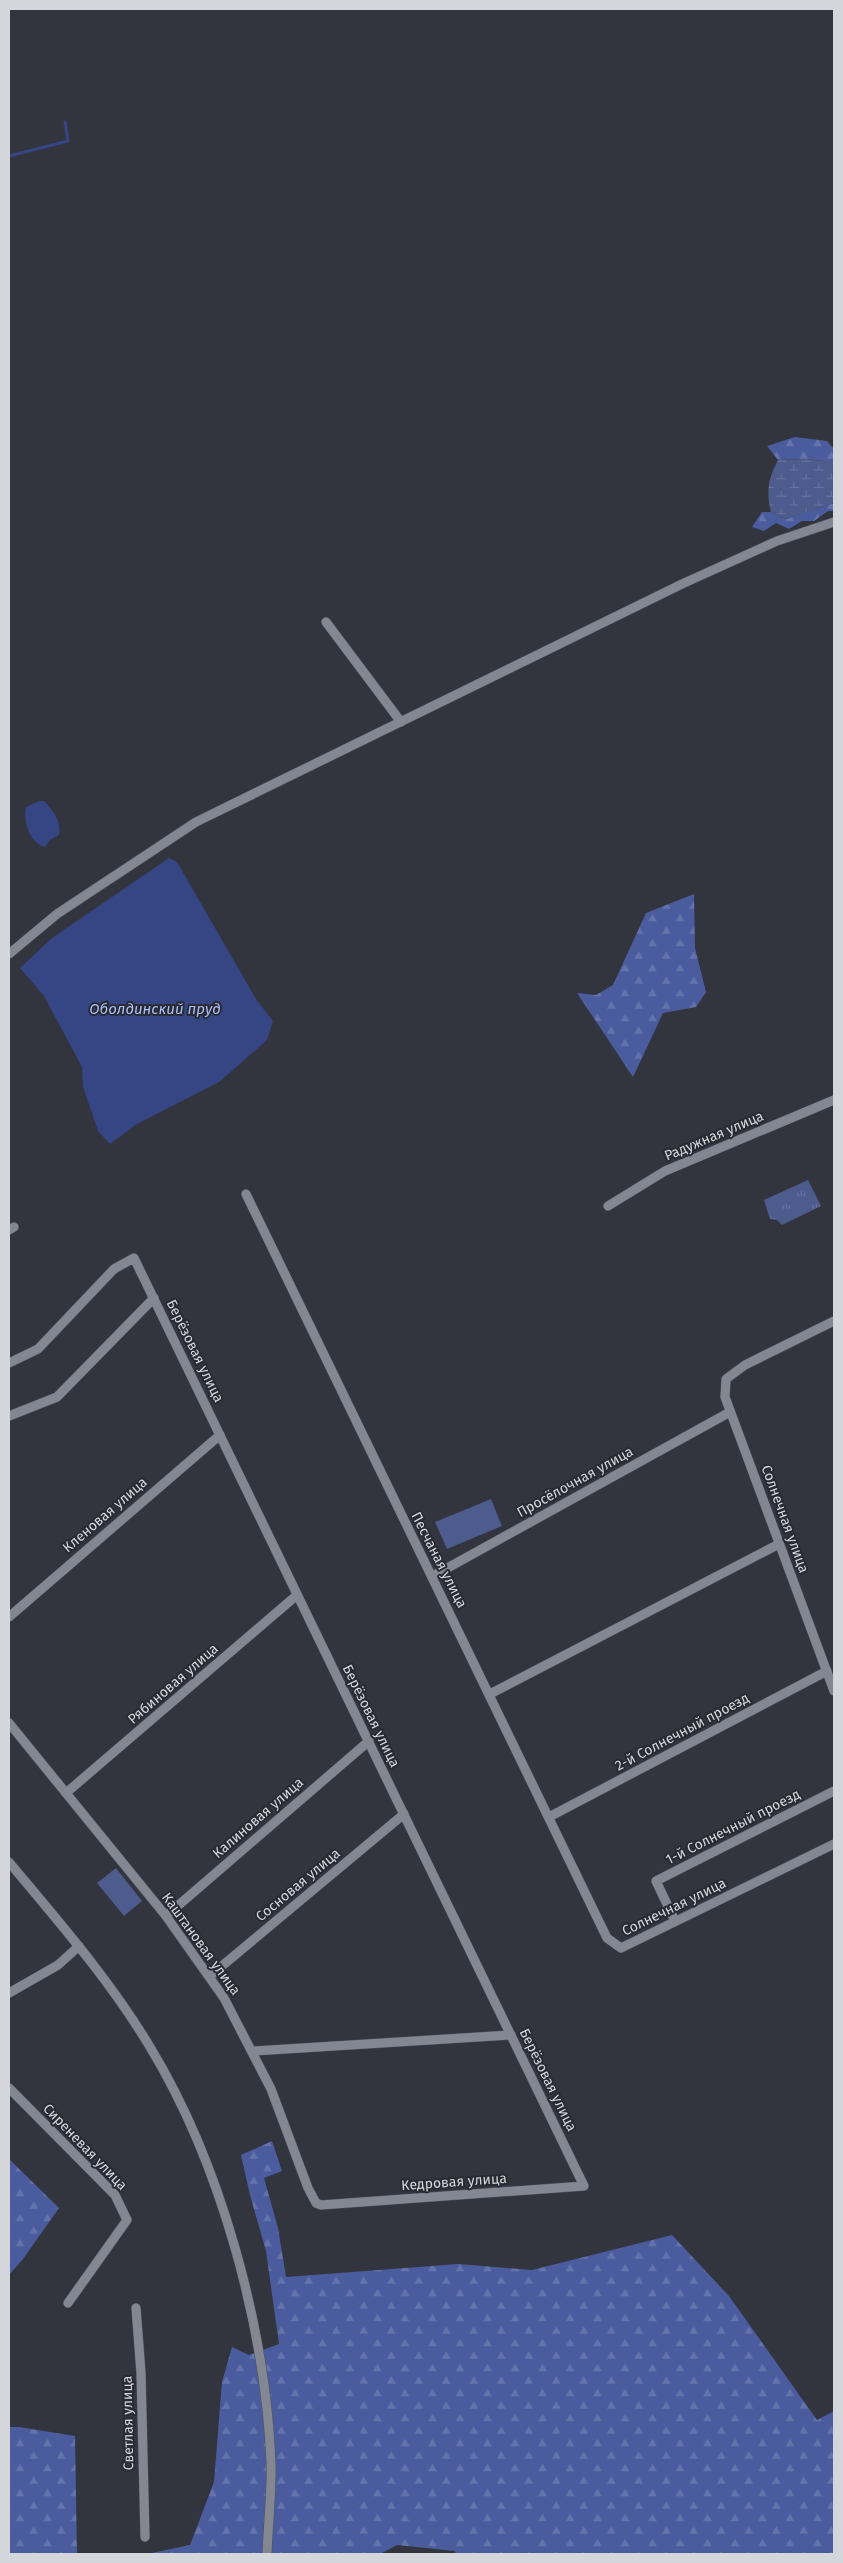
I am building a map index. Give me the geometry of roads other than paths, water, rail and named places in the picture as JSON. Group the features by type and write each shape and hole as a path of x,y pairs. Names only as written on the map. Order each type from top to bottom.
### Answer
{"street":[{"path":"9,954 57,914 188,826 690,580 777,541 834,522"},
{"path":"326,622 401,722"},
{"name":"Радужная улица","path":"608,1206 665,1171 834,1100"},
{"name":"Песчаная улица","path":"246,1194 607,1938"},
{"name":"Берёзовая улица","path":"9,1363 28,1356 38,1349 114,1269 134,1258 584,2186"},
{"path":"9,1416 58,1397 154,1298"},
{"name":"Солнечная улица","path":"834,1321 745,1365 726,1379 725,1397 834,1691"},
{"name":"Просёлочная улица","path":"433,1576 730,1412"},
{"name":"Кленовая улица","path":"9,1617 220,1435"},
{"path":"490,1694 780,1544"},
{"name":"Рябиновая улица","path":"66,1793 297,1594"},
{"name":"2-й Солнечный проезд","path":"549,1818 827,1671"},
{"name":"Каштановая улица","path":"9,1723 166,1916 210,1976 253,2051 286,2126 310,2193 316,2203 325,2204"},
{"name":"Калиновая улица","path":"166,1916 369,1741"},
{"name":"1-й Солнечный проезд","path":"676,1921 656,1881 834,1791"},
{"name":"Сосновая улица","path":"210,1976 404,1814"},
{"name":"Солнечная улица","path":"607,1938 621,1948 834,1844"},
{"path":"9,1862 79,1946 151,2048 194,2132 223,2210 252,2321 261,2366 271,2463 267,2554"},
{"path":"9,1993 58,1964 79,1946"},
{"path":"253,2051 511,2035"},
{"name":"Сиреневая улица","path":"9,2088 115,2195 127,2220 68,2303"},
{"name":"Кедровая улица","path":"325,2204 584,2186"},
{"name":"Светлая улица","path":"136,2308 141,2373 145,2537"}],"water":[{"path":"39,801 44,801 51,808 56,816 60,830 59,835 50,840 45,847 31,836 25,818 26,807"},
{"name":"Оболдинский пруд","path":"169,858 177,862 256,999 273,1021 267,1040 219,1082 137,1124 110,1144 98,1131 83,1087 82,1067 44,996 20,968 52,938"}],"waterway":[{"path":"9,156 68,141 65,122"}]}
